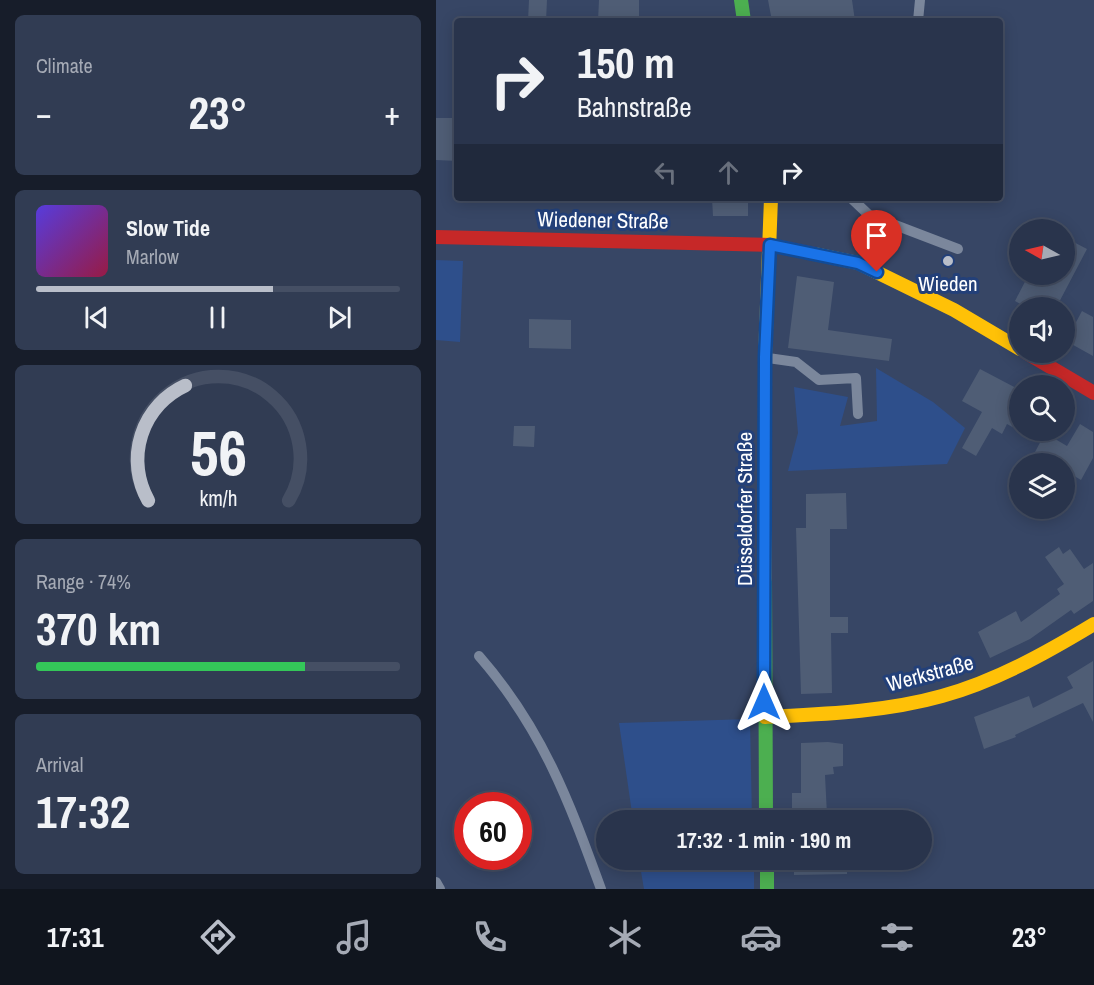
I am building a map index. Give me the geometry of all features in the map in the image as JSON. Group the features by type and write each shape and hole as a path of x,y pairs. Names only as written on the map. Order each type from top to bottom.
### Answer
{"main road":[{"path":"741,0 744,18"},
{"name":"Düsseldorfer Straße","path":"766,810 765,357 771,201"},
{"name":"Wiedener Straße","path":"436,237 770,245 858,263 954,310 1009,342"},
{"path":"1043,363 1093,393"},
{"name":"Werkstraße","path":"765,717 866,710 921,702 969,688 1037,659 1093,624"},
{"path":"767,870 767,889"}],"lane":[{"path":"918,18 920,0"},
{"path":"854,201 869,216 958,249"},
{"path":"765,357 796,362 819,380 856,378 858,414"},
{"path":"479,656 507,689 530,723 564,790 601,889"},
{"path":"436,882 440,889"}],"shaded area":[{"path":"436,260 463,261 460,342 436,340"},
{"path":"876,368 933,402 965,428 947,464 788,471 798,433 794,387 848,397 840,426 877,421"},
{"path":"750,719 752,810 632,810 619,723"},
{"path":"641,870 754,870 754,889 644,889"}],"building":[{"path":"529,0 547,0 546,18 528,18"},
{"path":"599,0 639,0 639,18 598,18"},
{"path":"768,0 852,0 855,18 771,18"},
{"path":"436,118 453,118 454,161 436,160"},
{"path":"712,201 748,201 748,216 713,216"},
{"path":"1075,243 1087,249 1075,272"},
{"path":"797,276 834,282 828,330 892,339 889,361 788,348"},
{"path":"1023,285 1068,285 1062,297 1017,297"},
{"path":"1082,311 1093,317 1093,356 1075,346 1075,324"},
{"path":"529,319 571,320 571,349 529,348"},
{"path":"980,369 1009,384 1009,425 1007,424 1002,434 992,428 976,456 962,448 982,412 962,401"},
{"path":"1080,424 1093,432 1093,458 1081,480 1075,476 1075,453 1035,453 1041,441 1059,441 1067,446 1070,441 1075,441 1075,432"},
{"path":"514,426 535,426 534,447 513,446"},
{"path":"846,493 847,529 830,529 830,617 848,617 848,633 831,633 832,693 801,694 796,528 806,528 806,494"},
{"path":"1059,547 1063,554 1070,549 1084,569 1093,563 1093,601 1074,614 1071,610 1030,639 990,658 978,632 1016,611 1021,622 1060,594 1057,589 1064,584 1045,557"},
{"path":"1093,661 1093,722 1083,703 1015,735 1016,737 984,749 974,717 1029,696 1033,708 1073,688 1067,677"},
{"path":"801,743 843,744 843,766 833,767 834,774 825,775 827,810 792,810 792,793 801,793"},
{"path":"794,870 847,870 847,874 794,875"}],"traffic: fast":[{"path":"741,0 744,18"},
{"path":"765,578 766,810"},
{"path":"767,870 767,889"}],"traffic: slow":[{"path":"765,578 765,357 771,201"},
{"path":"815,254 858,263 954,310 1009,342"},
{"path":"765,717 877,709 942,696 962,690 1020,665 1094,624"}],"traffic: jam":[{"path":"436,237 770,245 815,254"},
{"path":"1044,363 1094,393"}],"place":[{"name":"Wieden","path":"948,261"}],"route":[{"path":"764,702 765,357 770,245 806,250 858,263 877,272"}]}
